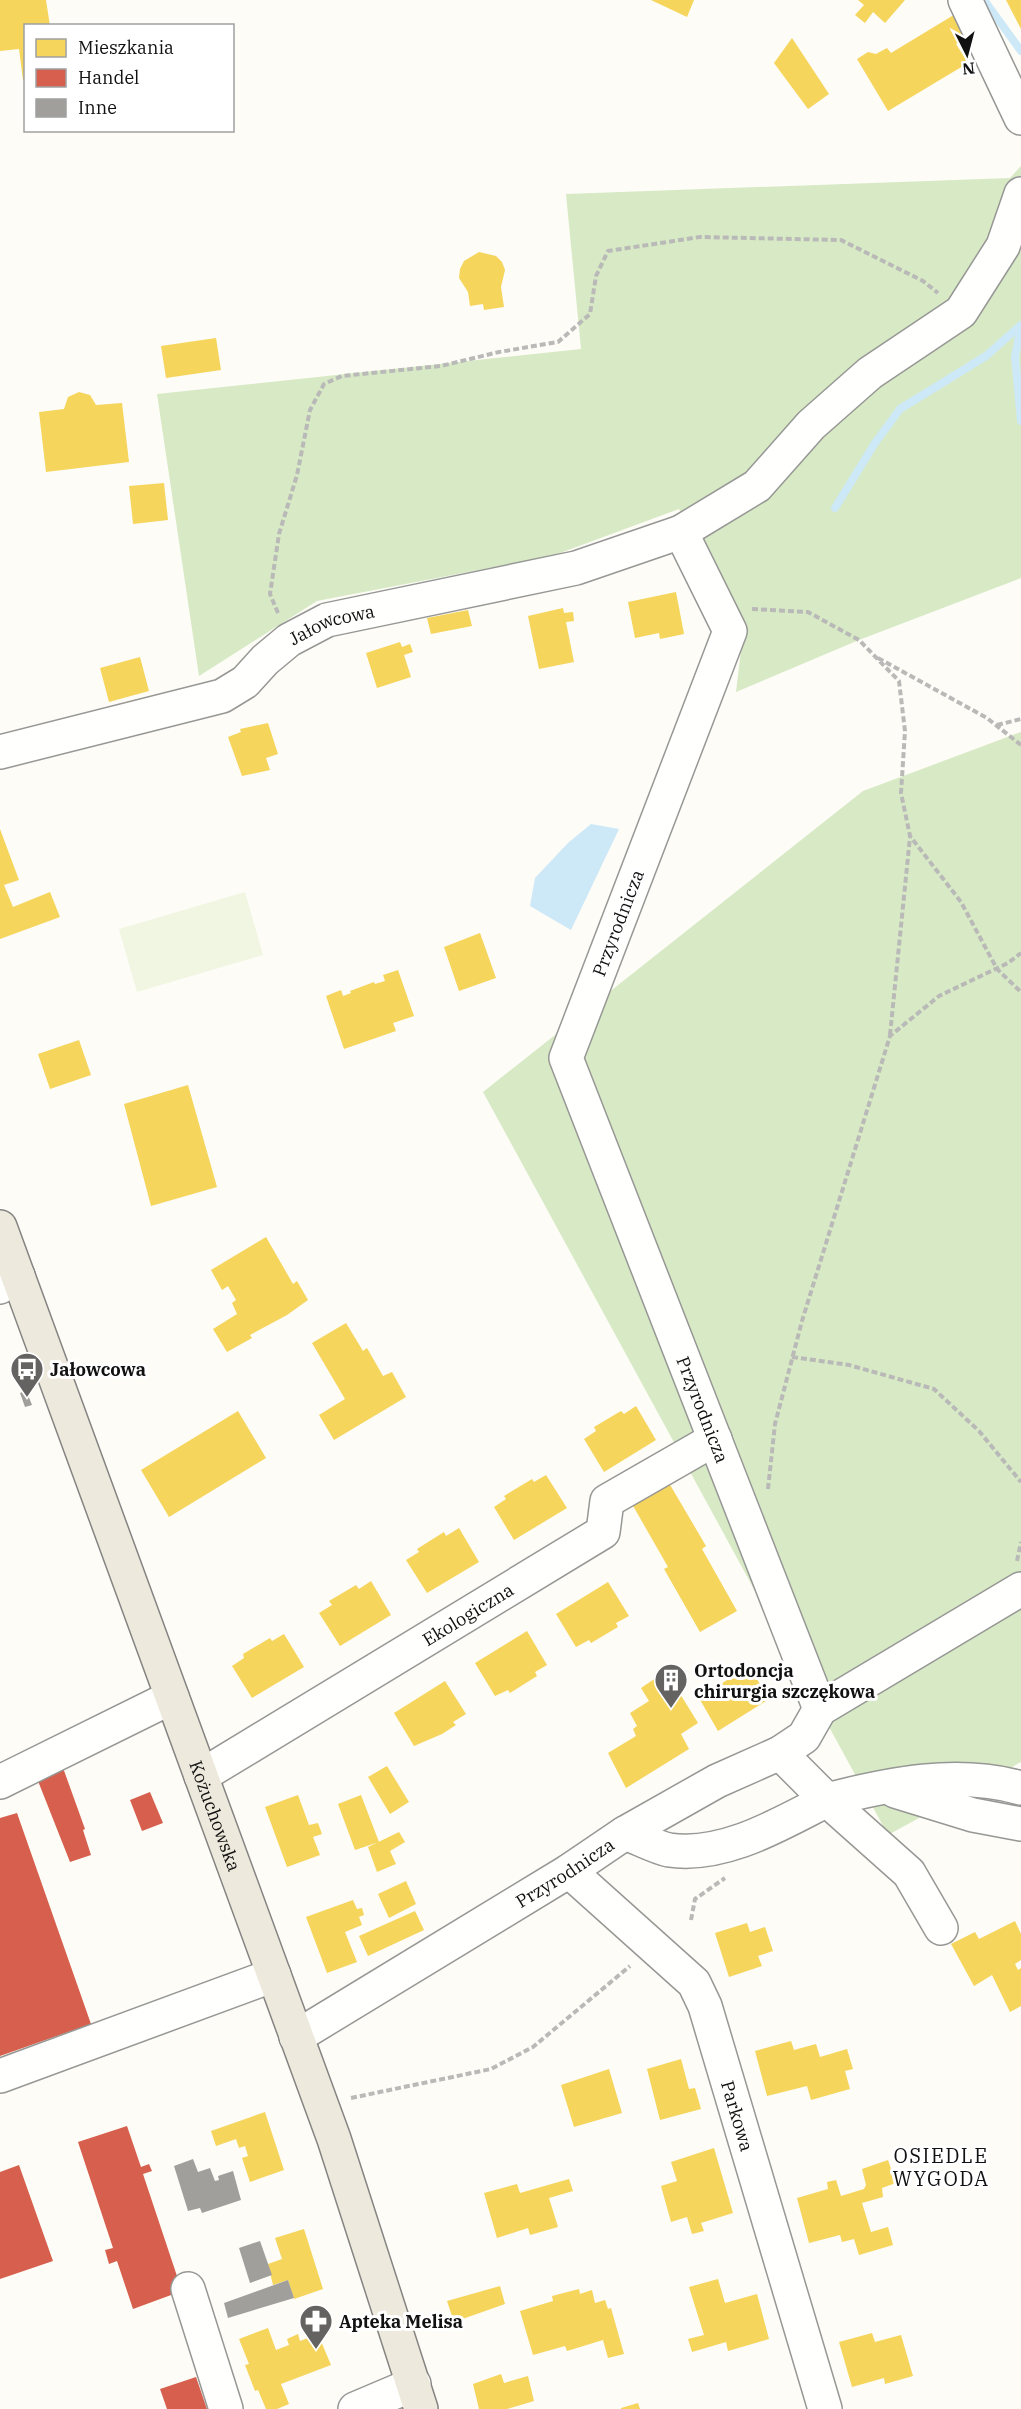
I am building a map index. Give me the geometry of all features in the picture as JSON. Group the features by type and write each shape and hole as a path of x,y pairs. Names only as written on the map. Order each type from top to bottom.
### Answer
{"main road":[{"name":"Kożuchowska","path":"0,1227 9,1282 172,1697 274,1975 361,2216 417,2396"}],"street":[{"path":"965,0 1021,118"},
{"path":"962,312 1003,246 1021,194"},
{"name":"Jałowcowa","path":"0,752 222,696 245,682 265,660 287,642 327,620 576,568 681,532 757,486 812,425 870,373 962,312"},
{"name":"Przyrodnicza","path":"296,2037 569,1871 626,1833 717,1781 780,1753 804,1737 820,1709 566,1058 730,632 681,532"},
{"name":"Ekologiczna","path":"201,1776 603,1532 607,1501 715,1439"},
{"path":"820,1709 1021,1589"},
{"path":"0,1782 172,1697"},
{"path":"780,1753 827,1800 909,1873 941,1928"},
{"path":"626,1833 669,1850 719,1849 827,1800 877,1787 952,1779 1021,1788"},
{"path":"877,1787 922,1798 973,1815 1021,1824"},
{"name":"Parkowa","path":"569,1871 694,1983 705,2006 825,2409"},
{"path":"0,2076 274,1975"},
{"path":"188,2289 226,2409"},
{"path":"355,2409 417,2396"}],"path":[{"path":"287,642 282,621 270,594 272,580 279,534 297,476 309,410 324,384 342,376 441,366 498,352 558,342 590,314 596,276 608,251 700,237 841,240 923,281 962,312"},
{"path":"720,612 764,608 807,612 859,639 899,681 905,731 901,793 910,836 890,1036 792,1357 775,1424 768,1490"},
{"path":"875,656 997,725 1021,745"},
{"path":"997,725 1021,719"},
{"path":"910,836 961,902 997,969 1021,992"},
{"path":"890,1036 939,996 997,969 1021,953"},
{"path":"792,1357 849,1365 934,1389 979,1431 1021,1482"},
{"path":"349,2099 491,2069 533,2047 653,1946"}],"green space":[{"path":"1021,166 1021,578 859,640 736,692 743,633 679,509 552,556 317,601 199,676 157,394 581,349 566,194 1010,178"},
{"path":"1021,732 1021,1762 888,1835 483,1092 863,791"},
{"path":"245,892 263,955 137,992 119,929"}],"water":[{"path":"591,824 619,829 571,930 530,906 535,878 568,843"}],"building: Mieszkania":[{"path":"0,0 46,0 50,24 24,24 24,80 19,49 0,51"},
{"path":"651,0 694,0 687,17"},
{"path":"858,0 905,0 885,23 873,12 865,23 855,15 864,5"},
{"path":"1006,0 1021,0 1021,29"},
{"path":"957,13 970,35 956,44 968,63 888,111 857,59 868,52 876,54 887,48 891,53"},
{"path":"792,38 829,94 808,109 774,63"},
{"path":"479,252 496,256 502,262 505,270 501,287 504,307 484,310 483,304 470,306 468,292 459,278 460,269 464,261"},
{"path":"216,338 221,370 166,378 161,346"},
{"path":"79,392 90,395 96,405 122,403 129,462 46,472 39,412 64,409 68,397"},
{"path":"164,483 168,520 133,524 129,486"},
{"path":"676,592 684,634 660,639 659,633 635,638 628,602"},
{"path":"563,608 564,613 573,612 574,621 566,622 574,662 539,669 528,616"},
{"path":"468,610 472,626 431,634 427,618"},
{"path":"400,642 402,647 410,644 413,652 404,655 411,677 377,688 366,653"},
{"path":"140,657 149,691 109,702 100,668"},
{"path":"268,723 278,754 266,758 270,770 242,776 228,737 241,732 240,729"},
{"path":"0,829 19,880 4,885 13,907 50,892 60,917 0,939"},
{"path":"480,933 496,978 459,991 444,947"},
{"path":"398,970 414,1016 393,1023 396,1031 344,1049 326,996 341,990 343,996 374,982 375,984 385,981 383,975"},
{"path":"79,1040 91,1075 50,1089 38,1054"},
{"path":"188,1085 217,1187 151,1206 124,1104"},
{"path":"266,1237 293,1284 297,1281 308,1300 287,1315 250,1335 252,1338 227,1352 213,1329 237,1314 232,1303 236,1300 228,1286 222,1290 211,1270"},
{"path":"346,1323 363,1351 367,1348 383,1376 392,1372 406,1397 334,1440 319,1415 345,1399 312,1343"},
{"path":"636,1406 656,1440 604,1472 584,1439 596,1431 594,1427 621,1411 624,1414"},
{"path":"238,1411 266,1458 169,1517 141,1470"},
{"path":"546,1475 567,1508 514,1540 494,1507 506,1499 504,1496 532,1479 534,1482"},
{"path":"669,1483 706,1546 702,1549 737,1611 700,1632 664,1569 668,1567 632,1504"},
{"path":"459,1528 479,1562 427,1593 406,1560 419,1552 417,1549 444,1532 446,1536"},
{"path":"371,1581 391,1615 340,1646 319,1613 332,1605 329,1601 356,1585 359,1589"},
{"path":"608,1582 629,1616 616,1623 618,1627 591,1643 589,1640 576,1647 556,1614"},
{"path":"527,1631 547,1665 535,1672 537,1676 510,1693 508,1690 495,1696 475,1663"},
{"path":"284,1634 304,1667 252,1698 232,1666 244,1658 243,1654 270,1638 272,1641"},
{"path":"749,1666 769,1699 718,1731 699,1698"},
{"path":"666,1671 698,1723 681,1734 689,1749 626,1788 608,1753 636,1736 633,1729 637,1726 630,1713 649,1701 641,1688"},
{"path":"445,1681 466,1714 453,1722 456,1725 442,1734 414,1746 394,1713"},
{"path":"387,1766 409,1802 390,1814 368,1777"},
{"path":"298,1795 309,1825 318,1823 322,1834 313,1837 320,1855 287,1867 265,1807"},
{"path":"361,1795 379,1842 355,1850 338,1804"},
{"path":"399,1832 405,1842 390,1851 396,1864 377,1872 368,1847"},
{"path":"406,1881 416,1904 389,1918 378,1894"},
{"path":"353,1900 357,1909 362,1908 364,1915 359,1917 362,1925 345,1932 357,1962 327,1973 306,1917"},
{"path":"415,1911 424,1930 368,1956 359,1936"},
{"path":"1015,1921 1021,1934 1021,1960 1015,1964 1018,1970 1021,1968 1021,2006 1010,2012 992,1975 974,1986 951,1944 975,1932 979,1939"},
{"path":"747,1923 750,1932 765,1927 773,1951 758,1956 762,1966 729,1977 715,1933"},
{"path":"791,2041 794,2050 816,2044 820,2057 847,2049 853,2069 845,2071 850,2089 811,2100 807,2086 767,2096 755,2051"},
{"path":"681,2059 689,2089 695,2088 701,2109 660,2120 647,2069"},
{"path":"609,2069 622,2113 574,2127 561,2085"},
{"path":"265,2112 284,2170 250,2182 242,2158 248,2156 245,2146 239,2148 236,2139 216,2146 211,2131"},
{"path":"714,2148 733,2213 701,2223 704,2231 692,2234 687,2217 671,2222 661,2186 677,2181 671,2162"},
{"path":"888,2160 896,2183 882,2188 883,2197 862,2203 871,2232 888,2227 893,2245 859,2255 854,2239 842,2242 840,2235 809,2243 797,2198 828,2189 827,2182 836,2180 841,2196 864,2189 866,2185 862,2169"},
{"path":"569,2179 573,2191 549,2198 558,2227 530,2235 528,2228 497,2238 484,2193 517,2184 520,2193"},
{"path":"304,2229 323,2289 294,2299 288,2280 273,2285 268,2264 282,2259 275,2238"},
{"path":"718,2279 725,2303 757,2294 769,2339 728,2351 726,2342 692,2352 688,2339 704,2335 689,2287"},
{"path":"500,2286 505,2304 454,2322 447,2301"},
{"path":"579,2289 580,2294 592,2290 595,2303 605,2300 608,2309 611,2308 624,2354 608,2358 603,2340 567,2351 565,2346 533,2355 520,2311 553,2301 552,2296"},
{"path":"268,2328 276,2350 289,2345 287,2339 298,2334 300,2341 318,2334 331,2365 281,2384 289,2404 277,2409 266,2409 258,2390 255,2391 245,2365 249,2364 239,2339"},
{"path":"872,2333 875,2342 901,2335 913,2376 885,2384 884,2378 852,2387 839,2342"},
{"path":"501,2374 504,2383 528,2376 534,2401 507,2409 479,2409 473,2384"},
{"path":"638,2403 640,2409 621,2409 621,2408"}],"building: Handel":[{"path":"62,1765 85,1829 83,1830 91,1855 70,1862 38,1781"},
{"path":"150,1792 163,1823 142,1831 130,1800"},
{"path":"17,1813 91,2024 0,2056 0,1818"},
{"path":"127,2126 141,2167 149,2164 152,2171 143,2174 182,2291 133,2309 117,2261 109,2264 105,2250 113,2248 78,2142"},
{"path":"19,2165 53,2261 0,2279 0,2172"},
{"path":"196,2377 207,2409 167,2409 160,2389"}],"building: Inne":[{"path":"26,1390 32,1405 25,1407 20,1393"},
{"path":"193,2159 198,2172 210,2168 215,2181 219,2180 218,2176 233,2171 241,2200 202,2213 200,2208 188,2211 174,2166"},
{"path":"260,2241 272,2275 250,2283 239,2248"},
{"path":"288,2280 294,2298 228,2318 224,2303"}],"waterway":[{"path":"984,0 1021,51"},
{"path":"835,508 875,443 900,409 986,356 1021,325"},
{"path":"1021,326 1015,357 1021,421"}],"place":[{"name":"Jałowcowa","path":"27,1398"},
{"name":"Ortodoncja chirurgia szczękowa","path":"671,1709"},
{"name":"Apteka Melisa","path":"316,2350"}],"district":[{"name":"OSIEDLE WYGODA","path":"941,2166"}]}
